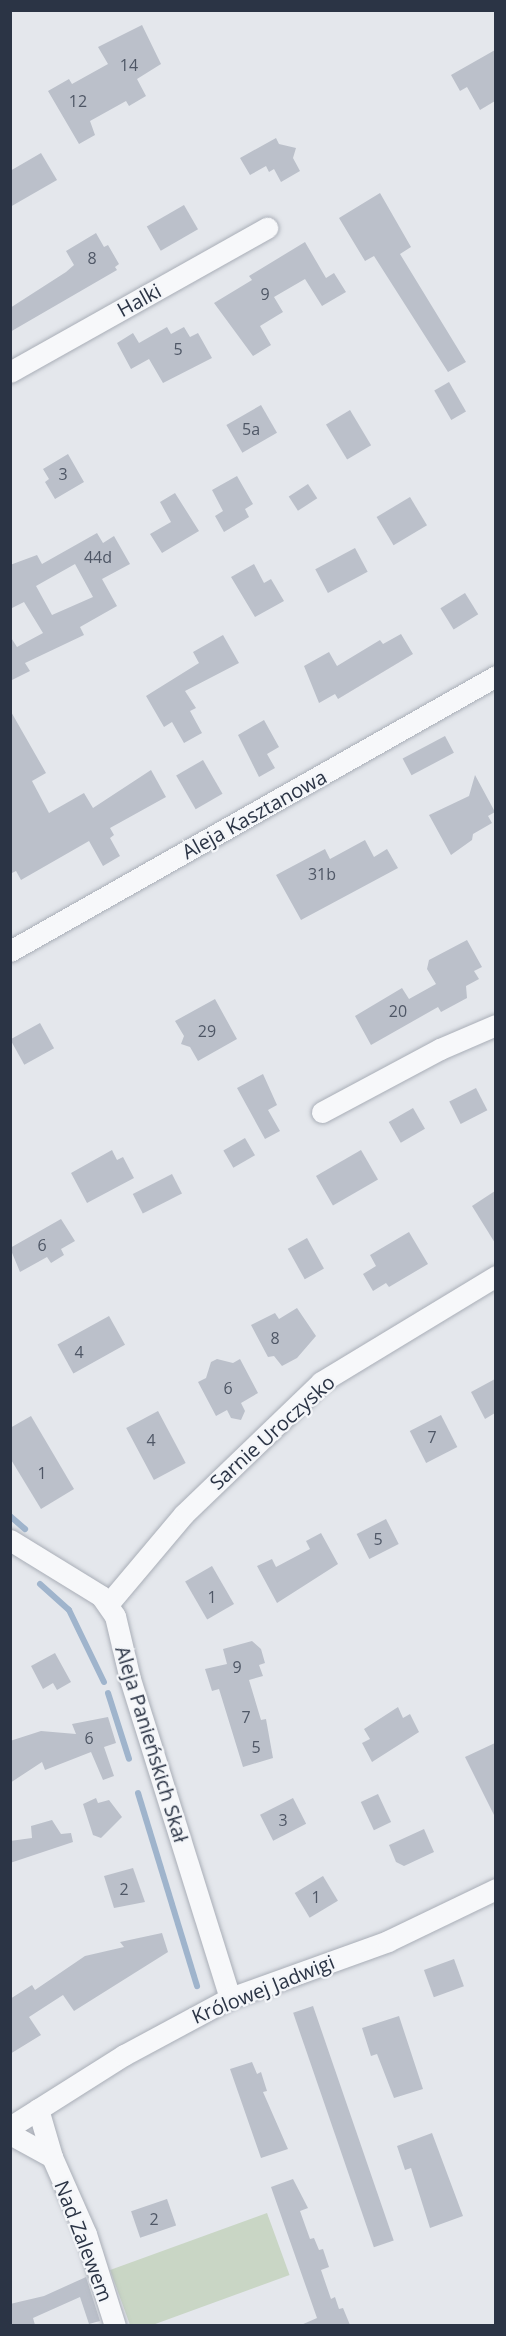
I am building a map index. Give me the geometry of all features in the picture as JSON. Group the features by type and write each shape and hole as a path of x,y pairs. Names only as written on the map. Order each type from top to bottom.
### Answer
{"street":[{"name":"Halki","path":"10,372 267,228"},
{"name":"Aleja Kasztanowa","path":"10,951 495,676"},
{"path":"322,1112 440,1049 495,1025"},
{"name":"Sarnie Uroczysko","path":"109,1603 184,1514 321,1382 495,1276"},
{"path":"10,1540 109,1603"},
{"name":"Aleja Panieńskich Skał","path":"109,1603 230,1998"},
{"name":"Królowej Jadwigi","path":"10,2127 159,2035 230,1998 388,1941 495,1889"},
{"name":"Nad Zalewem","path":"38,2109 52,2157 86,2234 115,2325"},
{"name":"Nad Zalewem","path":"10,2134 52,2157"}],"green space":[{"path":"267,2213 290,2275 150,2326 130,2326 110,2270"}],"building":[{"path":"142,25 161,64 137,79 146,96 129,106 126,101 90,121 95,135 79,144 48,91 69,79 72,84 108,64 98,47"},
{"path":"495,50 495,101 480,110 467,87 460,91 451,75"},
{"path":"276,138 279,144 296,148 293,158 300,171 281,182 274,169 269,172 266,166 250,175 240,158"},
{"path":"41,153 57,180 10,207 10,171"},
{"path":"380,193 411,247 400,254 466,362 448,372 374,256 365,261 339,218"},
{"path":"184,205 198,229 161,251 147,227"},
{"path":"96,233 104,247 108,245 119,264 115,267 117,270 10,332 10,308 66,272 74,265 66,251"},
{"path":"305,242 326,278 334,273 346,292 322,306 305,279 274,297 283,312 260,326 271,345 253,356 214,303 252,280 249,276"},
{"path":"167,327 171,334 184,327 190,337 198,333 212,358 163,383 149,359 131,369 117,343 133,333 139,343"},
{"path":"449,382 466,411 451,420 434,390"},
{"path":"261,405 277,433 242,453 226,425"},
{"path":"350,410 371,445 347,460 326,424"},
{"path":"68,454 84,482 55,499 45,482 49,479 43,469"},
{"path":"237,476 253,504 245,509 249,517 224,532 215,516 223,511 212,490"},
{"path":"308,484 317,498 298,511 289,497"},
{"path":"175,493 199,531 162,553 150,534 171,522 160,502"},
{"path":"410,497 427,525 394,545 377,517"},
{"path":"97,533 103,543 114,536 130,564 102,579 117,606 80,627 84,635 25,663 30,671 10,681 10,636 17,647 43,633 24,602 10,609 10,565 37,555 42,564","holes":["75,564 93,597 52,615 36,586"]},
{"path":"355,548 368,572 328,593 315,569"},
{"path":"254,564 264,583 271,579 284,601 255,617 231,577"},
{"path":"465,593 478,614 454,630 440,608"},
{"path":"401,634 413,654 338,699 335,694 319,703 304,666 329,652 337,666 380,640 383,644"},
{"path":"223,635 239,663 185,691 196,708 190,711 202,733 184,743 172,722 164,727 146,696 199,663 193,652"},
{"path":"10,710 46,773 32,781 49,813 84,793 93,808 151,770 166,797 110,828 114,835 110,838 120,856 103,866 89,841 21,880 16,871 10,874"},
{"path":"264,720 279,747 267,754 275,768 259,777 238,735"},
{"path":"445,736 454,753 412,775 403,759"},
{"path":"203,760 222,794 196,809 176,776"},
{"path":"475,775 495,812 488,816 492,823 473,834 472,840 451,855 429,815 469,796"},
{"path":"365,840 374,857 387,849 398,868 301,920 276,875 325,849 330,859"},
{"path":"467,940 482,967 474,971 479,979 466,986 467,998 441,1012 438,1007 371,1045 355,1016 402,988 409,999 436,984 427,969 429,960"},
{"path":"215,999 237,1039 198,1061 190,1047 181,1044 184,1036 175,1021"},
{"path":"40,1023 54,1048 24,1065 10,1039"},
{"path":"263,1074 277,1105 268,1110 280,1131 265,1139 237,1088"},
{"path":"476,1088 487,1110 461,1124 449,1102"},
{"path":"413,1108 425,1129 401,1143 389,1122"},
{"path":"245,1138 255,1155 233,1168 223,1150"},
{"path":"112,1150 117,1160 123,1157 134,1178 87,1203 71,1173"},
{"path":"361,1150 378,1179 333,1205 316,1176"},
{"path":"172,1174 182,1194 143,1214 133,1194"},
{"path":"495,1191 495,1243 472,1206"},
{"path":"61,1219 75,1241 61,1249 64,1255 51,1263 47,1257 20,1272 10,1248"},
{"path":"409,1232 428,1264 389,1287 386,1283 373,1291 363,1274 376,1266 370,1255"},
{"path":"307,1238 324,1269 305,1279 288,1249"},
{"path":"297,1308 316,1336 297,1358 282,1366 274,1356 268,1357 251,1325 275,1313 279,1319"},
{"path":"109,1316 125,1345 73,1373 57,1345"},
{"path":"217,1359 233,1363 240,1359 258,1393 241,1403 245,1411 241,1420 231,1418 227,1410 216,1416 198,1382 206,1378 211,1362"},
{"path":"495,1379 495,1413 485,1419 471,1392"},
{"path":"158,1411 186,1463 154,1480 126,1428"},
{"path":"441,1415 457,1447 426,1463 410,1431"},
{"path":"31,1416 74,1489 41,1509 10,1458 10,1428"},
{"path":"386,1519 399,1544 369,1559 357,1534"},
{"path":"321,1533 338,1564 277,1603 257,1566 272,1559 276,1567 310,1549 306,1541"},
{"path":"212,1566 234,1604 207,1620 185,1582"},
{"path":"252,1641 261,1649 265,1663 259,1665 263,1676 249,1680 261,1720 266,1719 273,1758 243,1767 219,1689 212,1691 205,1669 227,1664 223,1649"},
{"path":"55,1653 71,1682 57,1690 53,1683 43,1689 31,1666"},
{"path":"398,1707 403,1718 410,1714 419,1732 372,1762 362,1743 370,1739 364,1729"},
{"path":"108,1717 116,1743 104,1747 114,1776 103,1780 91,1752 45,1770 42,1762 10,1783 10,1741 41,1731 76,1734 72,1724"},
{"path":"495,1743 495,1817 465,1757"},
{"path":"378,1794 391,1822 374,1830 361,1802"},
{"path":"96,1798 98,1803 109,1800 122,1817 101,1838 93,1835 83,1804"},
{"path":"293,1798 306,1824 273,1841 260,1815"},
{"path":"52,1820 61,1834 71,1833 73,1842 10,1863 10,1841 32,1838 31,1826"},
{"path":"424,1829 434,1852 404,1866 396,1862 389,1845"},
{"path":"133,1868 145,1902 114,1908 104,1876"},
{"path":"323,1876 338,1901 310,1918 295,1893"},
{"path":"162,1933 168,1952 74,2011 63,1995 29,2017 41,2035 10,2054 10,1999 32,1985 35,1990 85,1956 124,1947 120,1942"},
{"path":"454,1959 464,1986 434,1997 424,1970"},
{"path":"313,2006 394,2240 374,2247 293,2013"},
{"path":"399,2016 423,2089 394,2098 377,2054 371,2056 362,2028"},
{"path":"252,2062 257,2074 261,2072 267,2091 263,2092 288,2149 261,2158 230,2069"},
{"path":"432,2133 463,2216 430,2228 411,2168 405,2170 397,2146"},
{"path":"293,2179 308,2208 300,2211 310,2239 314,2238 319,2250 323,2249 329,2267 321,2270 331,2299 335,2297 339,2309 343,2308 350,2325 301,2325 317,2318 271,2187"},
{"path":"167,2199 176,2225 140,2238 131,2211"},
{"path":"86,2277 100,2321 89,2324 80,2297 33,2318 35,2325 10,2325 10,2304 44,2296"}],"waterway":[{"path":"10,1516 25,1529"},
{"path":"40,1584 69,1610 104,1682"},
{"path":"108,1693 129,1759"},
{"path":"138,1793 197,1986"}]}
